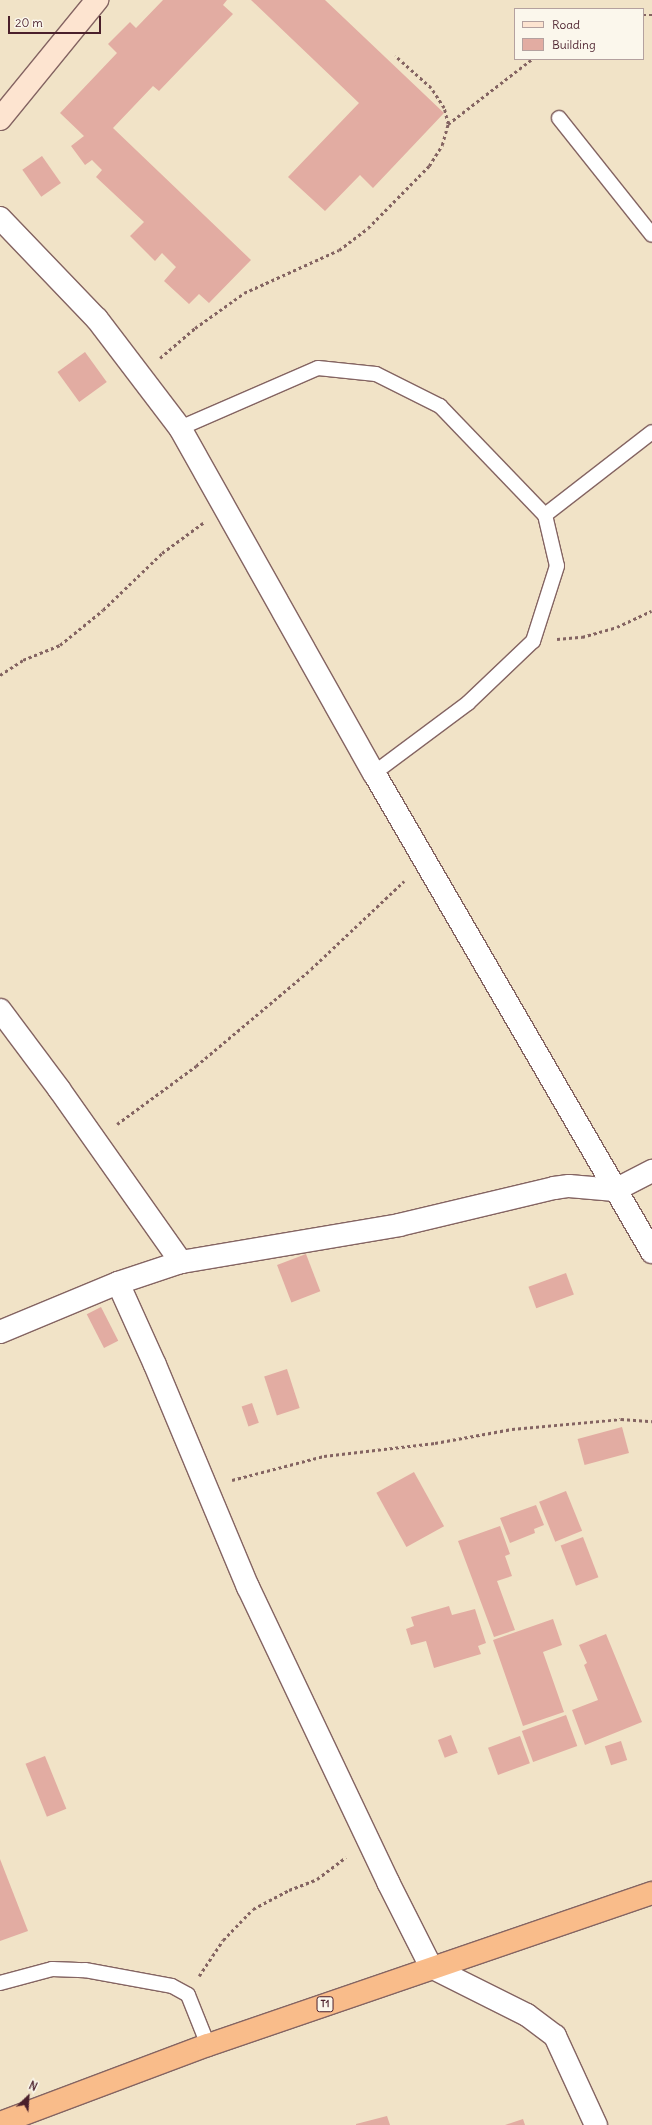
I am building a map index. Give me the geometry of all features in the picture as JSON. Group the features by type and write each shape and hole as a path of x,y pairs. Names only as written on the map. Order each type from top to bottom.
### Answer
{"highway":[{"name":"T1","path":"0,2123 208,2045 431,1967 652,1893"}],"street":[{"path":"0,119 97,0"},
{"path":"0,218 97,319 180,428 374,773 652,1252"},
{"path":"0,1010 95,1140 181,1262"},
{"path":"0,1332 118,1282 181,1262 399,1225 554,1188 569,1186 615,1190 652,1171"},
{"path":"118,1282 207,1486 248,1587 367,1839 431,1967 527,2015 555,2036 596,2125"}],"lane":[{"path":"559,118 652,235"},
{"path":"180,428 318,368 376,374 440,406 545,515 557,566 533,641 468,703 374,773"},
{"path":"545,515 652,432"},
{"path":"0,1983 52,1969 85,1970 172,1986 188,1995 208,2045"}],"path":[{"path":"140,375 194,328 244,293 339,250 368,228 429,166 442,145 448,124 444,108 431,88 395,56"},
{"path":"448,124 531,60"},
{"path":"0,675 23,660 60,645 103,610 162,553 226,508"},
{"path":"533,641 582,637 617,627 652,611"},
{"path":"95,1140 196,1066 311,970 334,949 351,929 425,862"},
{"path":"207,1486 324,1456 435,1443 512,1429 621,1419 652,1421"},
{"path":"188,1995 223,1940 253,1909 289,1890 317,1879 367,1839"}],"building":[{"path":"163,0 227,0 223,5 233,14 159,91 153,86 113,128 251,260 209,303 199,294 189,304 164,281 176,267 162,253 155,261 130,236 144,222 96,177 102,170 92,160 85,165 71,146 84,136 60,113 117,53 108,44 130,22 136,28"},
{"path":"251,0 325,0 444,113 373,188 360,175 325,211 288,177 359,103"},
{"path":"42,156 61,183 41,197 22,170"},
{"path":"85,352 107,382 79,402 57,372"},
{"path":"306,1254 320,1291 291,1302 277,1265"},
{"path":"566,1273 574,1295 536,1308 528,1287"},
{"path":"101,1307 118,1341 104,1348 87,1314"},
{"path":"287,1369 300,1408 277,1415 264,1376"},
{"path":"252,1403 259,1423 248,1426 242,1407"},
{"path":"622,1427 629,1453 585,1465 578,1439"},
{"path":"414,1472 444,1526 406,1547 376,1493"},
{"path":"566,1491 582,1531 555,1542 539,1502"},
{"path":"536,1505 544,1525 534,1529 535,1533 510,1543 500,1518"},
{"path":"500,1526 510,1554 505,1556 512,1576 497,1581 515,1630 494,1637 458,1541"},
{"path":"583,1537 598,1577 576,1586 561,1546"},
{"path":"449,1606 452,1615 475,1609 486,1643 478,1646 481,1654 434,1668 426,1641 411,1645 406,1629 414,1626 411,1617"},
{"path":"553,1619 562,1645 543,1652 564,1712 523,1726 493,1640"},
{"path":"606,1634 642,1722 585,1745 572,1710 598,1700 584,1665 587,1663 579,1645"},
{"path":"566,1715 577,1746 533,1762 522,1731"},
{"path":"451,1735 458,1753 445,1758 438,1740"},
{"path":"520,1736 530,1763 498,1775 488,1748"},
{"path":"621,1741 627,1760 611,1765 605,1746"},
{"path":"45,1756 66,1809 47,1817 26,1764"},
{"path":"0,1859 28,1931 0,1941"},
{"path":"387,2116 390,2125 356,2125 356,2124"},
{"path":"523,2119 525,2125 505,2125"}]}
